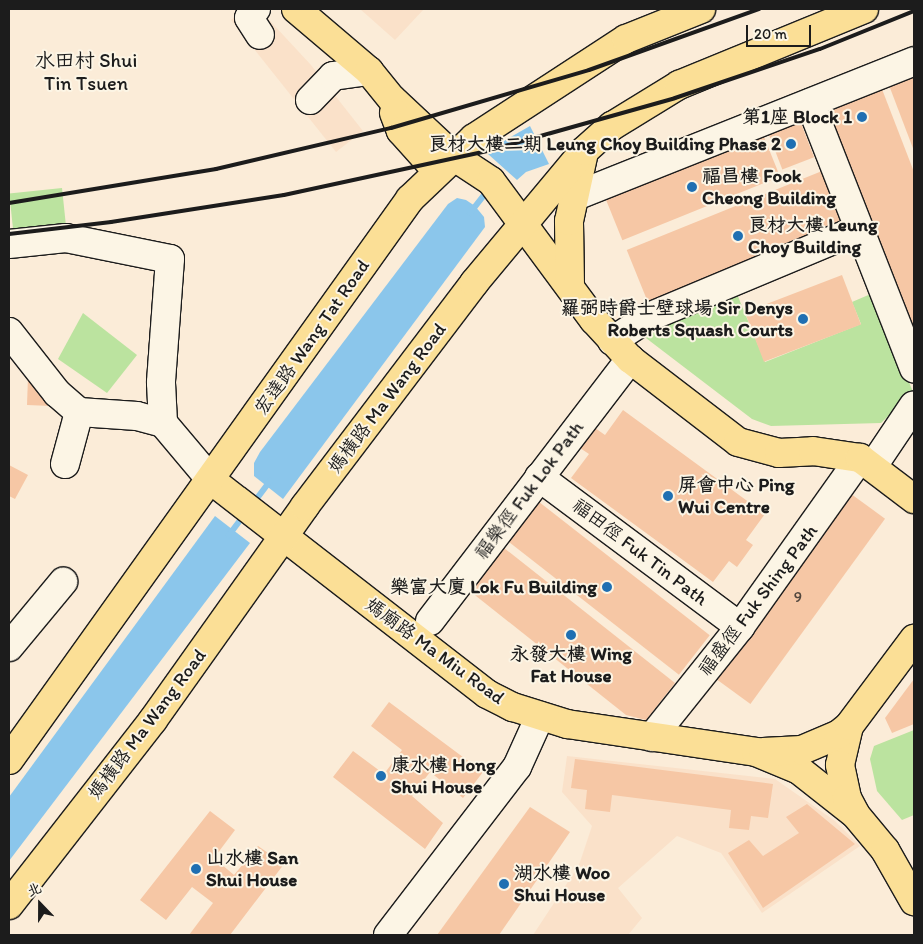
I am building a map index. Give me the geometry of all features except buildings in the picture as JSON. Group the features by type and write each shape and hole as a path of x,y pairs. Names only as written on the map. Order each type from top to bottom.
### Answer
{"main road":[{"name":"宏達路 Wang Tat Road","path":"9,760 92,647 132,586 211,480 410,199 453,164 474,138 626,39 701,9"},
{"name":"媽橫路 Ma Wang Road","path":"9,905 153,720 280,532 517,215 612,126 679,85 864,9"},
{"path":"305,12 369,71 392,99 453,164 491,181 621,350 738,442 779,453 813,451 866,462 914,499"},
{"path":"570,286 568,249 573,197 584,151"},
{"name":"媽廟路 Ma Miu Road","path":"211,480 487,694 540,716 652,737 756,752 799,770 855,814"},
{"path":"756,752 802,750 826,741 849,726 914,639"},
{"name":"媽廟路 Ma Miu Road","path":"849,726 840,764 847,798 855,814 884,850 914,901"}],"street":[{"path":"256,9 248,18 260,35"},
{"path":"573,197 914,62"},
{"path":"310,100 333,76 369,71"},
{"path":"810,103 914,368"},
{"name":"福樂徑 Fuk Lok Path","path":"430,621 539,477 621,350 649,317 859,229"},
{"path":"9,244 66,238 170,259 161,383 163,423"},
{"path":"9,332 18,358 79,412 137,416 163,423 211,480"},
{"name":"福盛徑 Fuk Shing Path","path":"652,737 740,627 866,462 914,405"},
{"path":"65,464 79,412"},
{"name":"福田徑 Fuk Tin Path","path":"539,477 740,627"},
{"path":"9,647 63,582"},
{"path":"388,935 517,767 540,716"}],"shaded area":[{"path":"244,9 259,9 311,65 363,131 336,152 231,20"},
{"path":"360,9 424,9 395,40"},
{"path":"567,756 775,779 835,821 860,846 762,913 721,853 677,836 618,888 642,918 628,935 533,935 579,865 592,826 562,792"}],"green space":[{"path":"62,188 66,228 13,233 9,194"},
{"path":"873,293 913,392 881,423 771,426 752,419 642,335 737,294 765,362 861,324 852,302"},
{"path":"83,313 137,355 107,393 58,359"},
{"path":"914,730 914,815 902,820 877,791 870,759 874,746"}],"water":[{"path":"530,126 549,164 526,172 517,180 488,154 495,146"},
{"path":"457,198 466,200 475,206 484,217 485,227 283,499 254,476 254,463 260,452 448,204"},
{"path":"215,516 250,543 9,861 9,797"}],"waterway":[{"path":"470,213 489,189"},
{"path":"252,505 270,481"},
{"path":"229,535 244,515"}],"railway":[{"path":"9,203 216,169 391,128 589,70 759,9"},
{"path":"9,234 111,222 284,195 487,151 675,98 820,49 914,11"}],"place":[{"name":"第1座 Block 1","path":"862,117"},
{"name":"良材大樓二期 Leung Choy Building Phase 2","path":"791,144"},
{"name":"福昌樓 Fook Cheong Building","path":"692,187"},
{"name":"良材大樓 Leung Choy Building","path":"738,236"},
{"name":"羅弼時爵士壁球場 Sir Denys Roberts Squash Courts","path":"803,319"},
{"name":"屏會中心 Ping Wui Centre","path":"668,496"},
{"name":"樂富大廈 Lok Fu Building","path":"607,587"},
{"name":"永發大樓 Wing Fat House","path":"571,635"},
{"name":"康水樓 Hong Shui House","path":"381,776"},
{"name":"山水樓 San Shui House","path":"196,869"},
{"name":"湖水樓 Woo Shui House","path":"504,884"}],"district":[{"name":"水田村 Shui Tin Tsuen","path":"86,72"}]}
